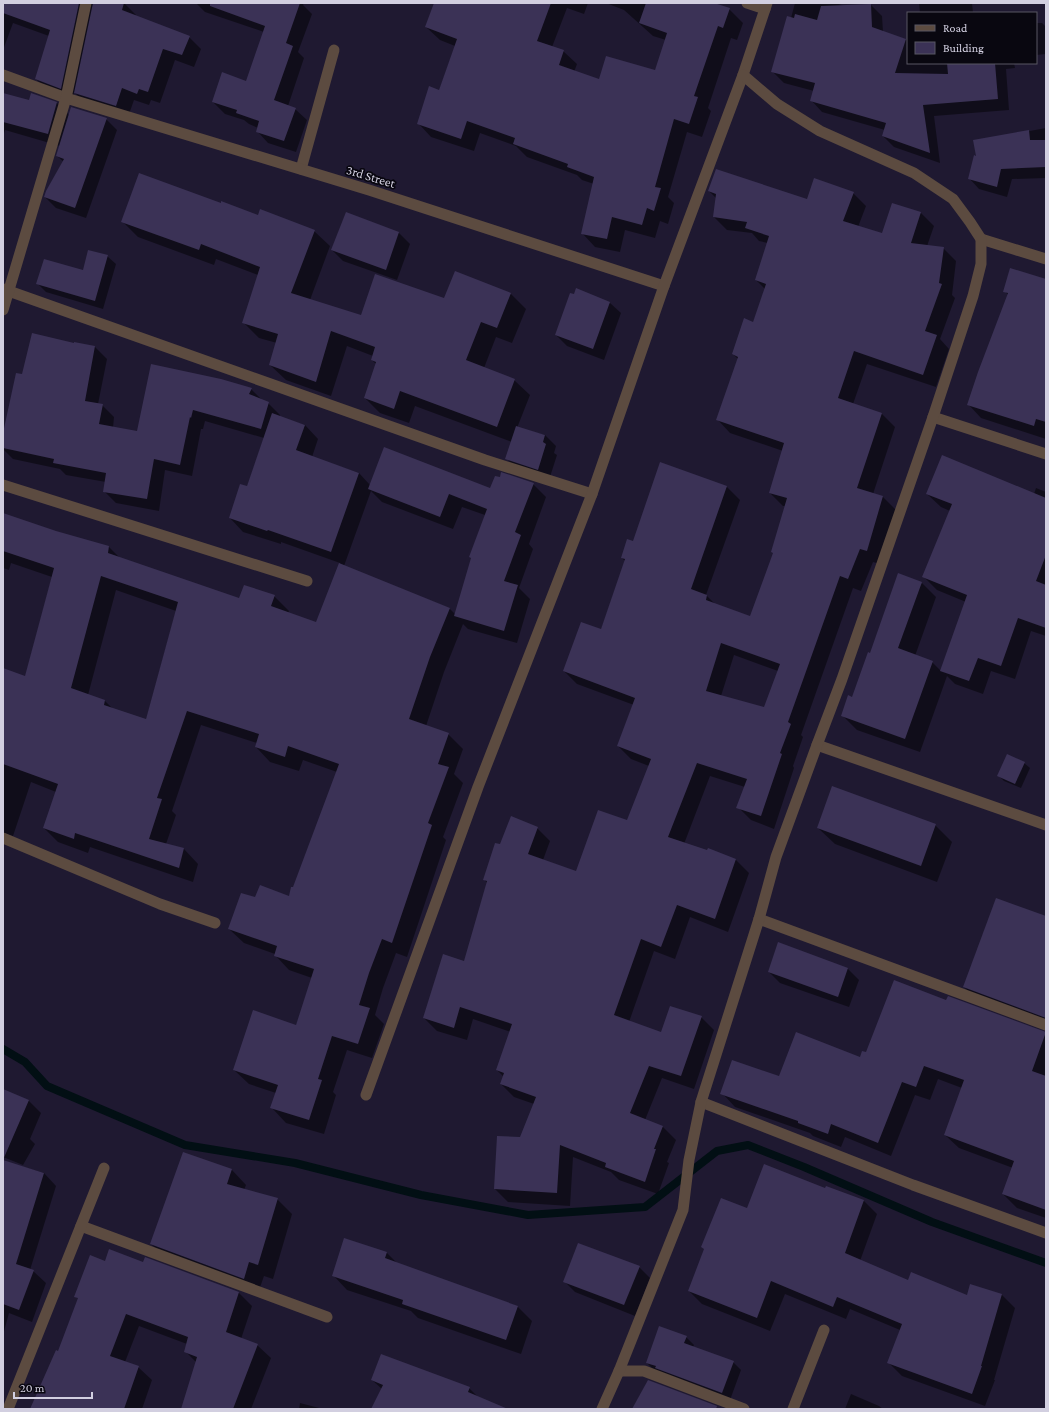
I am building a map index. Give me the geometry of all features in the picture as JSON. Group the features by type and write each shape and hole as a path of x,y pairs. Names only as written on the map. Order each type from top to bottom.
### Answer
{"street":[{"path":"3,310 6,290 66,98 86,3"},
{"path":"366,1095 478,787 592,494 664,286 743,75 766,6 747,3"},
{"path":"301,169 334,50"},
{"name":"3rd Street","path":"3,75 66,98 370,190 664,286"},
{"path":"602,1409 619,1371 683,1210 689,1160 701,1102 759,919 776,856 842,679 933,417 973,296 981,264 981,239 953,199 914,173 820,130 777,104 743,75"},
{"path":"981,239 1046,259"},
{"path":"6,290 478,457 592,494"},
{"path":"933,417 1046,454"},
{"path":"3,485 307,581"},
{"path":"817,745 1046,825"},
{"path":"3,838 160,904 215,923"},
{"path":"759,919 1046,1025"},
{"path":"701,1102 913,1185 1046,1234"},
{"path":"8,1409 104,1168"},
{"path":"81,1226 327,1317"},
{"path":"793,1409 824,1330"},
{"path":"619,1371 644,1371 744,1409"}],"building":[{"path":"3,3 79,3 61,89 35,79 50,30 3,13"},
{"path":"93,3 124,3 122,10 190,36 182,55 163,49 148,92 139,89 137,94 122,88 116,106 74,93"},
{"path":"210,3 300,3 286,43 293,46 274,100 296,108 284,141 256,132 259,121 236,113 237,110 212,102 222,72 246,81 265,26 210,6"},
{"path":"434,3 551,3 537,41 564,50 559,65 599,79 606,56 655,70 667,33 639,23 646,3 714,3 730,8 723,28 718,26 694,96 698,97 689,124 674,119 655,187 661,188 654,211 647,208 642,225 612,217 607,239 581,234 594,177 567,167 568,164 513,144 515,138 467,121 461,139 417,124 429,86 439,90 457,39 425,27"},
{"path":"871,4 872,27 906,39 895,73 948,74 947,64 995,64 998,99 923,105 930,153 882,136 886,123 810,101 815,83 771,72 787,16 794,18 795,14 817,20 821,6"},
{"path":"3,93 29,100 31,93 57,102 48,134 3,122"},
{"path":"71,107 107,118 75,208 44,197 64,159 56,156"},
{"path":"1029,130 1030,140 1046,140 1046,167 1001,169 997,187 968,179 974,155 976,156 973,140"},
{"path":"716,169 807,199 814,178 854,192 843,221 882,233 892,203 921,212 911,243 944,247 939,283 942,284 925,331 937,335 923,375 854,351 838,398 882,413 857,488 883,496 867,551 860,549 848,579 840,576 788,722 791,724 780,753 782,754 761,816 736,808 747,779 697,763 668,837 707,850 708,848 736,859 715,919 677,905 661,947 641,939 614,1015 661,1032 670,1006 702,1016 681,1076 649,1066 630,1113 663,1126 654,1149 656,1149 645,1182 605,1167 606,1163 560,1145 557,1193 494,1189 497,1136 520,1137 536,1097 500,1084 504,1073 496,1070 512,1024 460,1007 454,1028 423,1018 443,954 464,961 487,881 483,880 495,843 500,844 511,816 538,827 528,854 576,871 598,810 627,820 651,759 617,746 635,698 563,671 581,622 601,629 625,559 621,558 627,539 633,541 660,462 727,486 691,589 707,595 706,600 750,616 773,553 771,552 787,498 769,493 784,443 716,420 738,357 732,354 744,318 753,322 766,284 755,280 769,236 745,228 747,222 713,217 716,194 708,191","holes":["721,643 780,664 764,707 706,691"]},
{"path":"139,173 258,215 260,209 315,230 291,293 361,315 375,274 444,298 455,271 511,293 497,328 481,322 466,360 515,379 497,427 400,391 394,409 364,398 376,362 371,360 375,347 331,331 316,382 269,365 278,334 242,323 260,267 201,244 199,250 121,222"},
{"path":"346,212 399,232 386,270 331,250"},
{"path":"88,250 108,255 95,301 36,284 44,259 83,270"},
{"path":"1010,268 1046,279 1046,422 1036,419 1034,426 967,405 1008,293 1003,292"},
{"path":"576,288 610,302 593,349 555,335 570,293 574,294"},
{"path":"32,333 74,343 95,346 85,401 103,404 99,424 137,431 151,364 221,379 252,388 249,394 269,402 261,429 193,410 191,418 190,417 180,465 154,459 147,499 103,492 106,473 53,463 54,459 3,448 3,433 16,373 22,374"},
{"path":"272,413 305,425 296,450 359,473 331,552 229,518 240,484 247,486"},
{"path":"516,426 545,435 543,442 546,444 538,470 505,459"},
{"path":"384,447 490,488 495,476 500,477 501,472 534,483 515,532 521,535 504,581 518,585 504,631 454,616 471,558 469,557 487,509 449,494 440,517 368,489"},
{"path":"942,455 1046,498 1046,555 1036,581 1046,585 1046,628 1018,618 1001,666 978,658 969,681 940,671 967,595 922,577 952,504 926,494"},
{"path":"3,513 56,531 109,546 108,553 239,598 244,585 275,595 271,606 316,622 339,563 450,608 430,657 409,719 449,733 438,764 449,767 428,823 432,825 392,943 382,939 369,973 359,1005 370,1008 358,1044 332,1036 318,1079 322,1080 309,1120 270,1108 278,1085 233,1070 253,1010 296,1025 314,969 274,956 277,946 228,929 241,893 255,897 260,885 289,896 291,887 293,887 339,764 288,746 285,757 255,747 259,734 187,711 157,798 162,799 149,839 184,848 179,868 75,833 74,839 43,828 58,784 3,764 3,668 25,676 54,568 3,551","holes":["101,576 178,602 146,719 104,705 105,700 71,688"]},
{"path":"898,573 922,582 898,648 933,661 905,739 841,716 848,695 852,697 868,652 870,653"},
{"path":"1007,754 1025,762 1015,784 997,776"},
{"path":"832,786 936,824 921,866 817,828"},
{"path":"996,898 1046,916 1046,1018 963,987"},
{"path":"778,942 848,968 838,997 768,972"},
{"path":"894,980 946,1000 948,996 1046,1032 1032,1071 1046,1076 1046,1210 1002,1194 1014,1161 944,1135 964,1080 924,1066 916,1087 902,1082 878,1143 831,1124 828,1134 798,1123 798,1121 720,1094 732,1060 779,1076 796,1032 860,1057 862,1051 866,1052"},
{"path":"3,1089 29,1100 3,1160"},
{"path":"183,1152 232,1169 227,1184 278,1198 258,1265 249,1262 244,1279 150,1244"},
{"path":"3,1160 44,1173 16,1264 34,1270 19,1310 3,1304"},
{"path":"764,1164 825,1188 826,1186 864,1200 845,1253 908,1280 911,1272 967,1295 970,1284 1002,1294 982,1366 972,1394 887,1363 902,1324 837,1297 833,1307 771,1281 757,1318 688,1291 704,1249 701,1247 721,1198 747,1208"},
{"path":"344,1238 387,1252 385,1258 518,1306 506,1340 402,1304 403,1300 332,1276"},
{"path":"578,1243 640,1266 624,1305 563,1282"},
{"path":"109,1249 143,1262 145,1257 239,1292 226,1332 258,1344 233,1409 181,1409 197,1357 184,1352 188,1337 126,1314 110,1356 139,1366 124,1409 30,1409 56,1350 58,1351 78,1298 74,1297 90,1255 105,1261"},
{"path":"659,1326 687,1336 684,1343 734,1361 722,1393 655,1368 656,1366 646,1363"},
{"path":"381,1354 470,1387 468,1392 508,1409 371,1409 383,1385 371,1380"},
{"path":"648,1380 717,1406 716,1409 632,1409"}],"waterway":[{"path":"3,1049 25,1062 47,1086 185,1145 295,1163 421,1195 528,1215 645,1207 717,1151 748,1145 804,1167 932,1222 1046,1263"}]}
